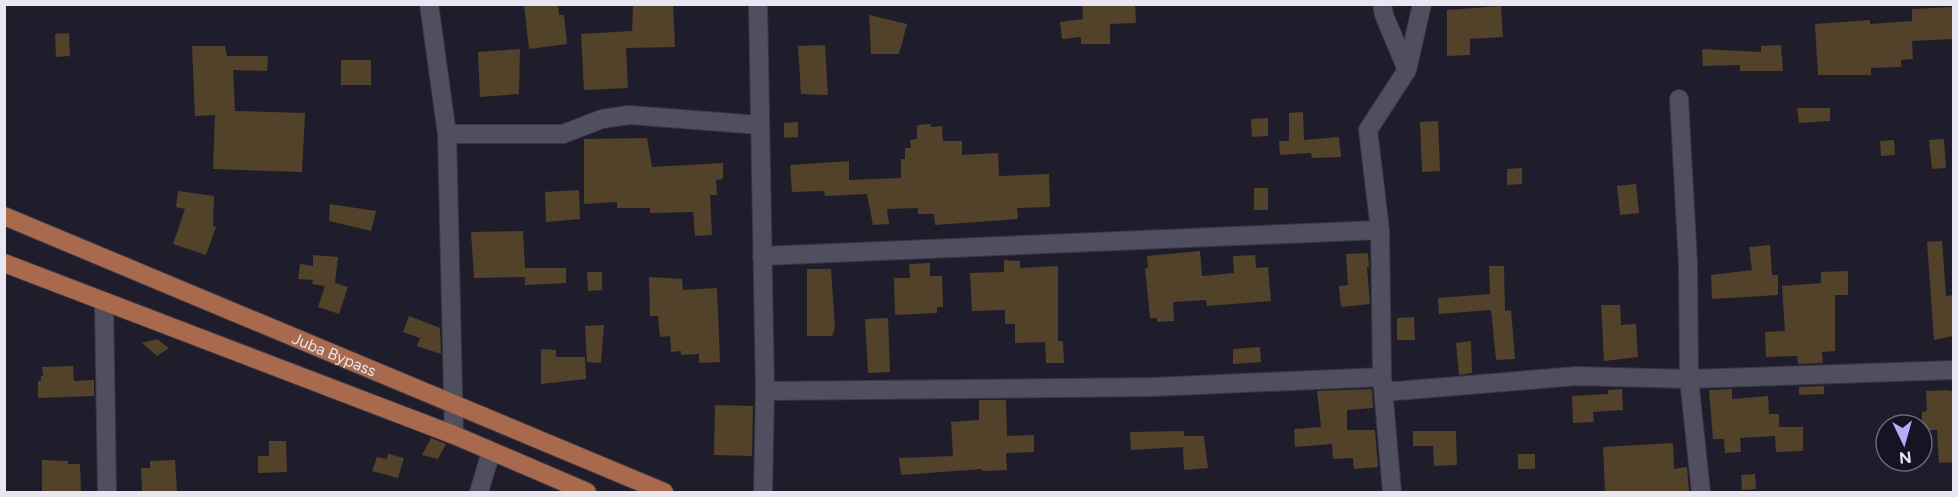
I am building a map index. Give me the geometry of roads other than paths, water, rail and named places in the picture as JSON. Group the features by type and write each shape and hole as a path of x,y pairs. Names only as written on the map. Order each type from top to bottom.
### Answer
{"main road":[{"name":"Juba Bypass","path":"4,216 664,492"},
{"name":"Juba Bypass","path":"4,263 454,435 587,492"}],"street":[{"path":"429,4 447,134 454,435"},
{"path":"758,4 765,391 763,492"},
{"path":"1382,4 1384,15 1407,69"},
{"path":"1392,492 1383,385 1380,230 1368,130 1407,69 1422,4"},
{"path":"1679,99 1688,263 1689,379 1701,492"},
{"path":"447,134 563,134 602,119 629,115 760,124"},
{"path":"762,256 1380,230"},
{"path":"104,302 107,492"},
{"path":"765,391 1383,385 1577,376 1689,379 1953,370"},
{"path":"479,492 491,452"}]}
